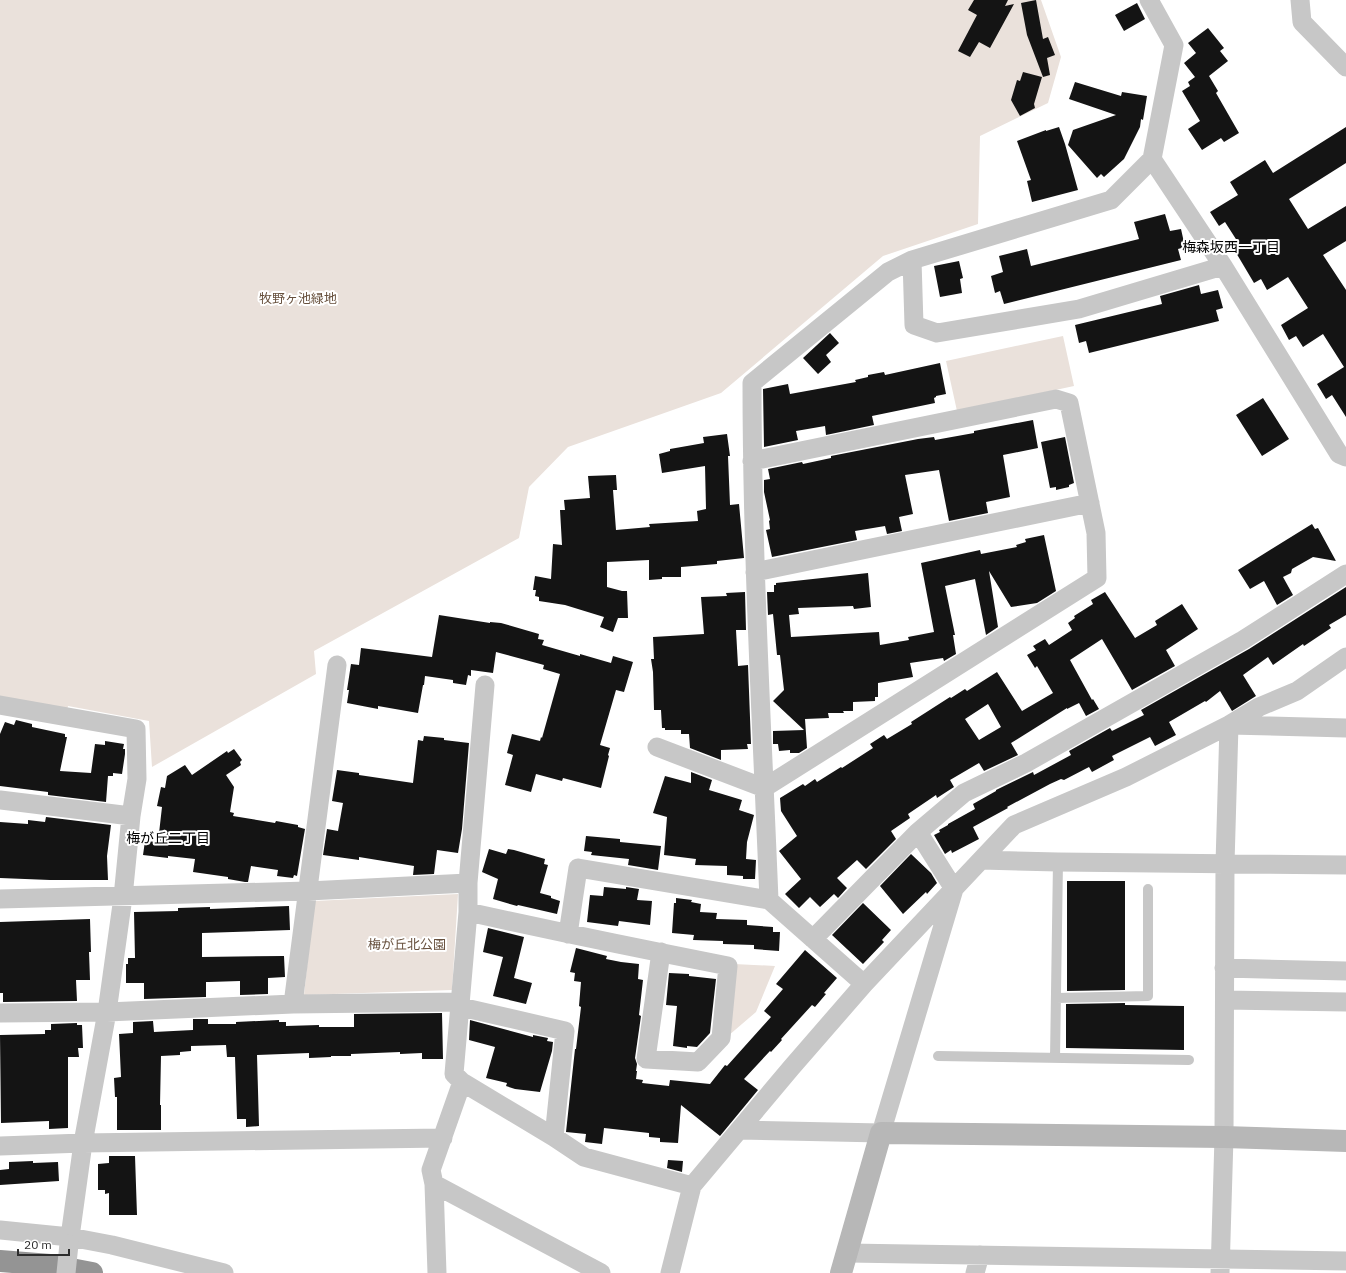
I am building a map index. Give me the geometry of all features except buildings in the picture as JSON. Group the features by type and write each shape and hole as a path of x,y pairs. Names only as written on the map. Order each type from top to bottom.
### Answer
{"highway":[{"path":"0,1262 50,1266 92,1273"}],"street":[{"path":"769,900 755,572 752,461 752,383 888,272 912,260 1112,200 1152,159 1174,45 1150,0"},
{"path":"1300,0 1302,22 1346,67"},
{"path":"1152,159 1222,266 1338,454 1346,457"},
{"path":"912,260 914,325 937,333 1079,309 1222,266"},
{"path":"752,461 1056,399 1069,403 1096,533 1097,578 764,788"},
{"path":"755,572 1090,502"},
{"path":"813,939 918,832 964,793 1026,763 1236,644 1346,574"},
{"path":"670,1273 692,1186 864,984 1014,825 1126,777 1229,725 1259,707 1296,691 1346,657"},
{"path":"293,1004 336,665"},
{"path":"485,685 468,883 468,912 461,1004 454,1074 462,1082 584,1158 692,1186"},
{"path":"0,705 136,729 136,779 123,897 107,1012 83,1143 66,1273"},
{"path":"1229,725 1346,728"},
{"path":"1220,1266 1224,1137 1225,864 1229,725"},
{"path":"657,747 764,788"},
{"path":"0,800 131,816"},
{"path":"918,832 954,889 881,1133 845,1263 980,1255 1220,1266 1344,1265"},
{"path":"981,860 1346,865"},
{"path":"568,934 578,868 769,900 864,984"},
{"path":"0,899 308,891 468,883"},
{"path":"468,912 568,934 661,952 728,966 721,1038 698,1062 646,1058 661,952"},
{"path":"1224,968 1346,971"},
{"path":"1225,1000 1346,1002"},
{"path":"0,1014 107,1012 293,1004 461,1004 565,1031 554,1138"},
{"path":"437,1273 434,1184 431,1170 462,1082"},
{"path":"739,1130 1224,1137 1346,1141"},
{"path":"0,1146 83,1143 443,1138"},
{"path":"434,1184 601,1273"},
{"path":"0,1230 70,1241 112,1245 224,1273"},
{"path":"975,1273 980,1255"}],"lane":[{"path":"1056,1058 1058,862"},
{"path":"1056,998 1148,996 1148,890"},
{"path":"938,1056 1189,1060"}],"green space":[{"name":"牧野ヶ池緑地","path":"0,0 1041,0 1061,57 1048,103 980,136 978,224 883,256 721,393 568,447 529,487 519,538 314,651 316,674 152,767 149,721 68,706 67,711 0,700"},
{"path":"1063,336 1074,386 957,411 946,361"},
{"name":"梅が丘北公園","path":"458,894 452,990 304,995 314,901"},
{"path":"734,964 775,966 756,1012 728,1036"}],"district":[{"name":"梅森坂西一丁目","path":"1231,247"},
{"name":"梅が丘二丁目","path":"168,838"}]}
